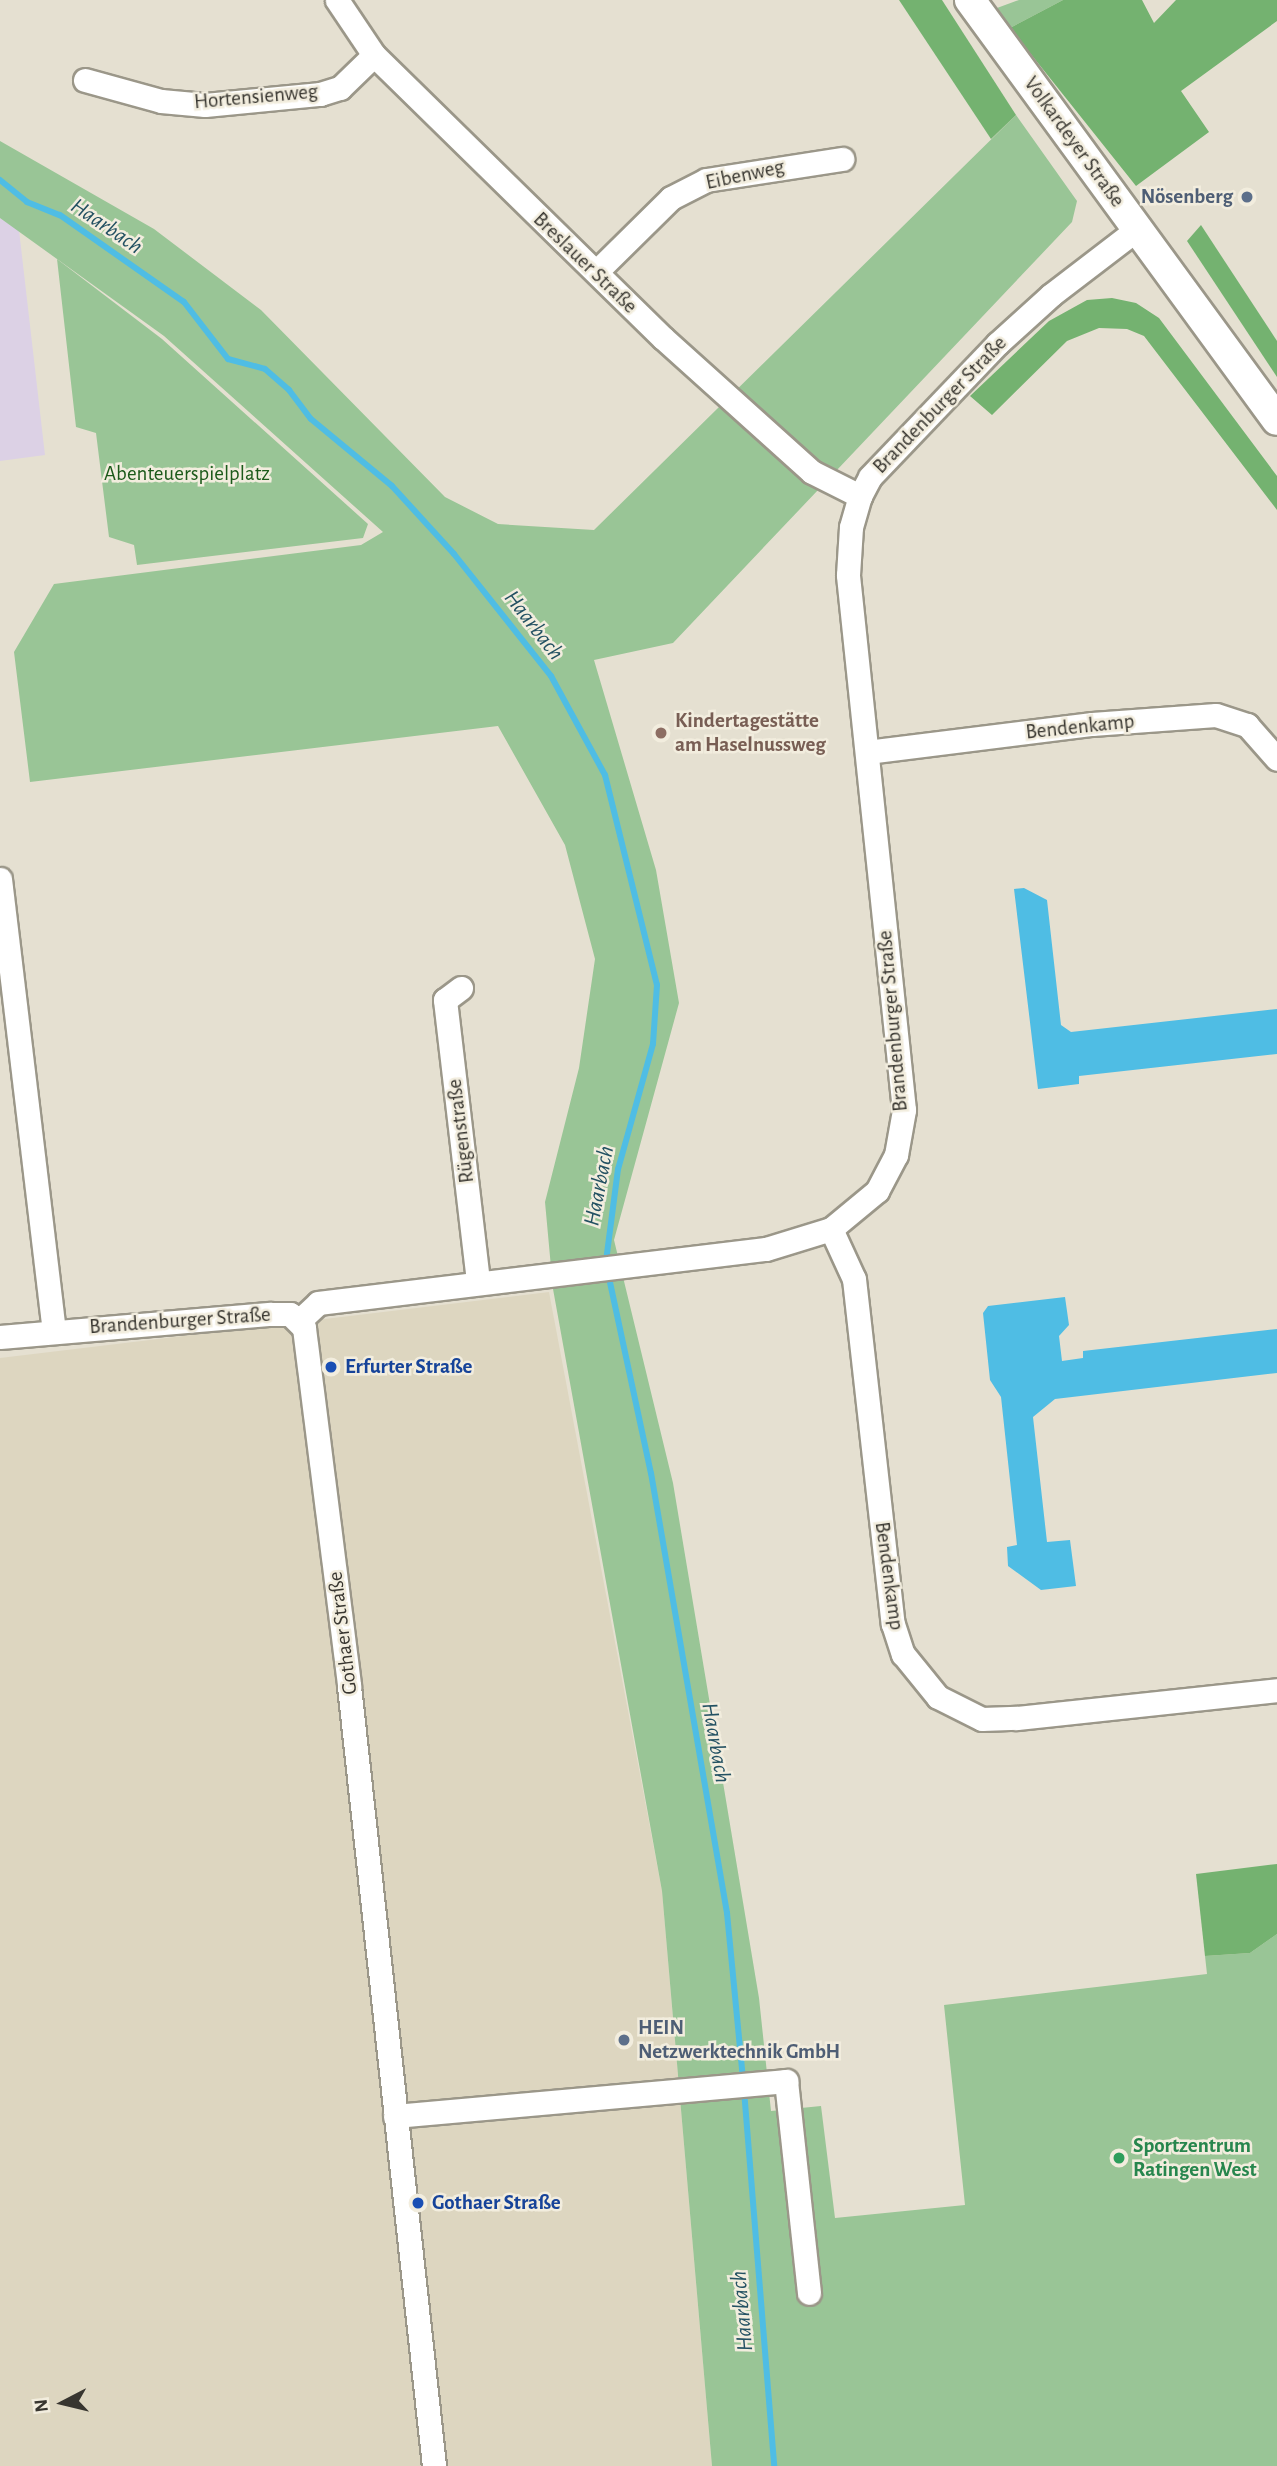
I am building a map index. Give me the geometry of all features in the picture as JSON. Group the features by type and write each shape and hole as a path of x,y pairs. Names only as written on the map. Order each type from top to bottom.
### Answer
{"main road":[{"name":"Volkardeyer Straße","path":"970,0 1277,421"}],"street":[{"name":"Breslauer Straße","path":"337,0 374,55 751,421 812,472 860,496"},
{"name":"Hortensienweg","path":"85,80 161,101 205,105 320,94 340,88 374,55"},
{"name":"Eibenweg","path":"596,272 671,198 706,180 842,159"},
{"name":"Brandenburger Straße","path":"0,1336 186,1324 271,1314 290,1314 299,1321 318,1303 627,1263 766,1249 831,1229 855,1214 882,1183 896,1156 904,1110 849,575 851,527 860,496 870,477 997,344 1051,295 1138,229"},
{"name":"Bendenkamp","path":"867,752 1092,724 1216,715 1247,725 1277,759"},
{"path":"1,890 54,1331"},
{"name":"Rügenstraße","path":"461,988 445,1000 478,1282"},
{"name":"Bendenkamp","path":"831,1229 854,1279 892,1623 903,1654 938,1697 982,1719 1017,1718 1277,1690"},
{"name":"Gothaer Straße","path":"299,1321 309,1340 434,2466"},
{"path":"395,2116 786,2081 809,2293"}],"shaded area":[{"path":"0,218 19,230 45,455 0,461"},
{"path":"549,1292 662,1891 712,2466 0,2466 0,1358"}],"green space":[{"path":"899,0 942,0 1016,115 991,139"},
{"path":"1019,0 1063,0 1010,28 997,8"},
{"path":"1063,0 1142,0 1154,23 1176,0 1277,0 1277,21 1181,91 1209,132 1136,186 1010,28"},
{"path":"1016,115 1077,201 1072,222 673,643 594,660 656,870 679,1003 614,1240 673,1483 759,1998 771,2111 821,2106 835,2218 965,2205 944,2005 1207,1974 1205,1956 1250,1953 1277,1934 1277,2466 712,2466 662,1891 553,1289 545,1202 579,1068 595,959 565,845 498,726 30,782 14,652 54,584 361,545 383,532 164,336 0,218 0,141 154,229 261,310 445,497 498,524 594,530"},
{"path":"1201,225 1277,341 1277,377 1187,241"},
{"name":"Abenteuerspielplatz","path":"57,259 162,339 368,524 363,538 137,565 134,545 109,537 96,433 76,427"},
{"path":"1112,298 1136,303 1159,318 1277,476 1277,510 1144,336 1127,329 1099,328 1067,341 992,415 970,396 1049,321 1087,300"},
{"path":"1277,1864 1277,1934 1250,1953 1205,1956 1196,1874"}],"water":[{"path":"1024,888 1047,900 1061,1025 1071,1032 1277,1009 1277,1054 1079,1076 1079,1084 1038,1089 1014,889"},
{"path":"1065,1297 1069,1325 1059,1336 1062,1361 1083,1358 1083,1351 1277,1329 1277,1373 1055,1399 1033,1417 1047,1542 1070,1540 1076,1586 1041,1590 1008,1566 1007,1547 1017,1545 1001,1397 990,1380 983,1313 988,1306"}],"waterway":[{"name":"Haarbach","path":"0,180 27,202 60,215 184,302 228,359 265,369 289,390 311,419 392,486 454,554 551,676 605,775 657,985 653,1044 618,1169 606,1262"},
{"name":"Haarbach","path":"608,1273 651,1473 727,1913 743,2079"},
{"name":"Haarbach","path":"744,2090 774,2466"}],"place":[{"name":"Nösenberg","path":"1247,197"},
{"name":"Kindertagestätte am Haselnussweg","path":"661,733"},
{"name":"Erfurter Straße","path":"331,1367"},
{"name":"HEIN Netzwerktechnik GmbH","path":"624,2040"},
{"name":"Sportzentrum Ratingen West","path":"1119,2158"},
{"name":"Gothaer Straße","path":"418,2203"}]}
